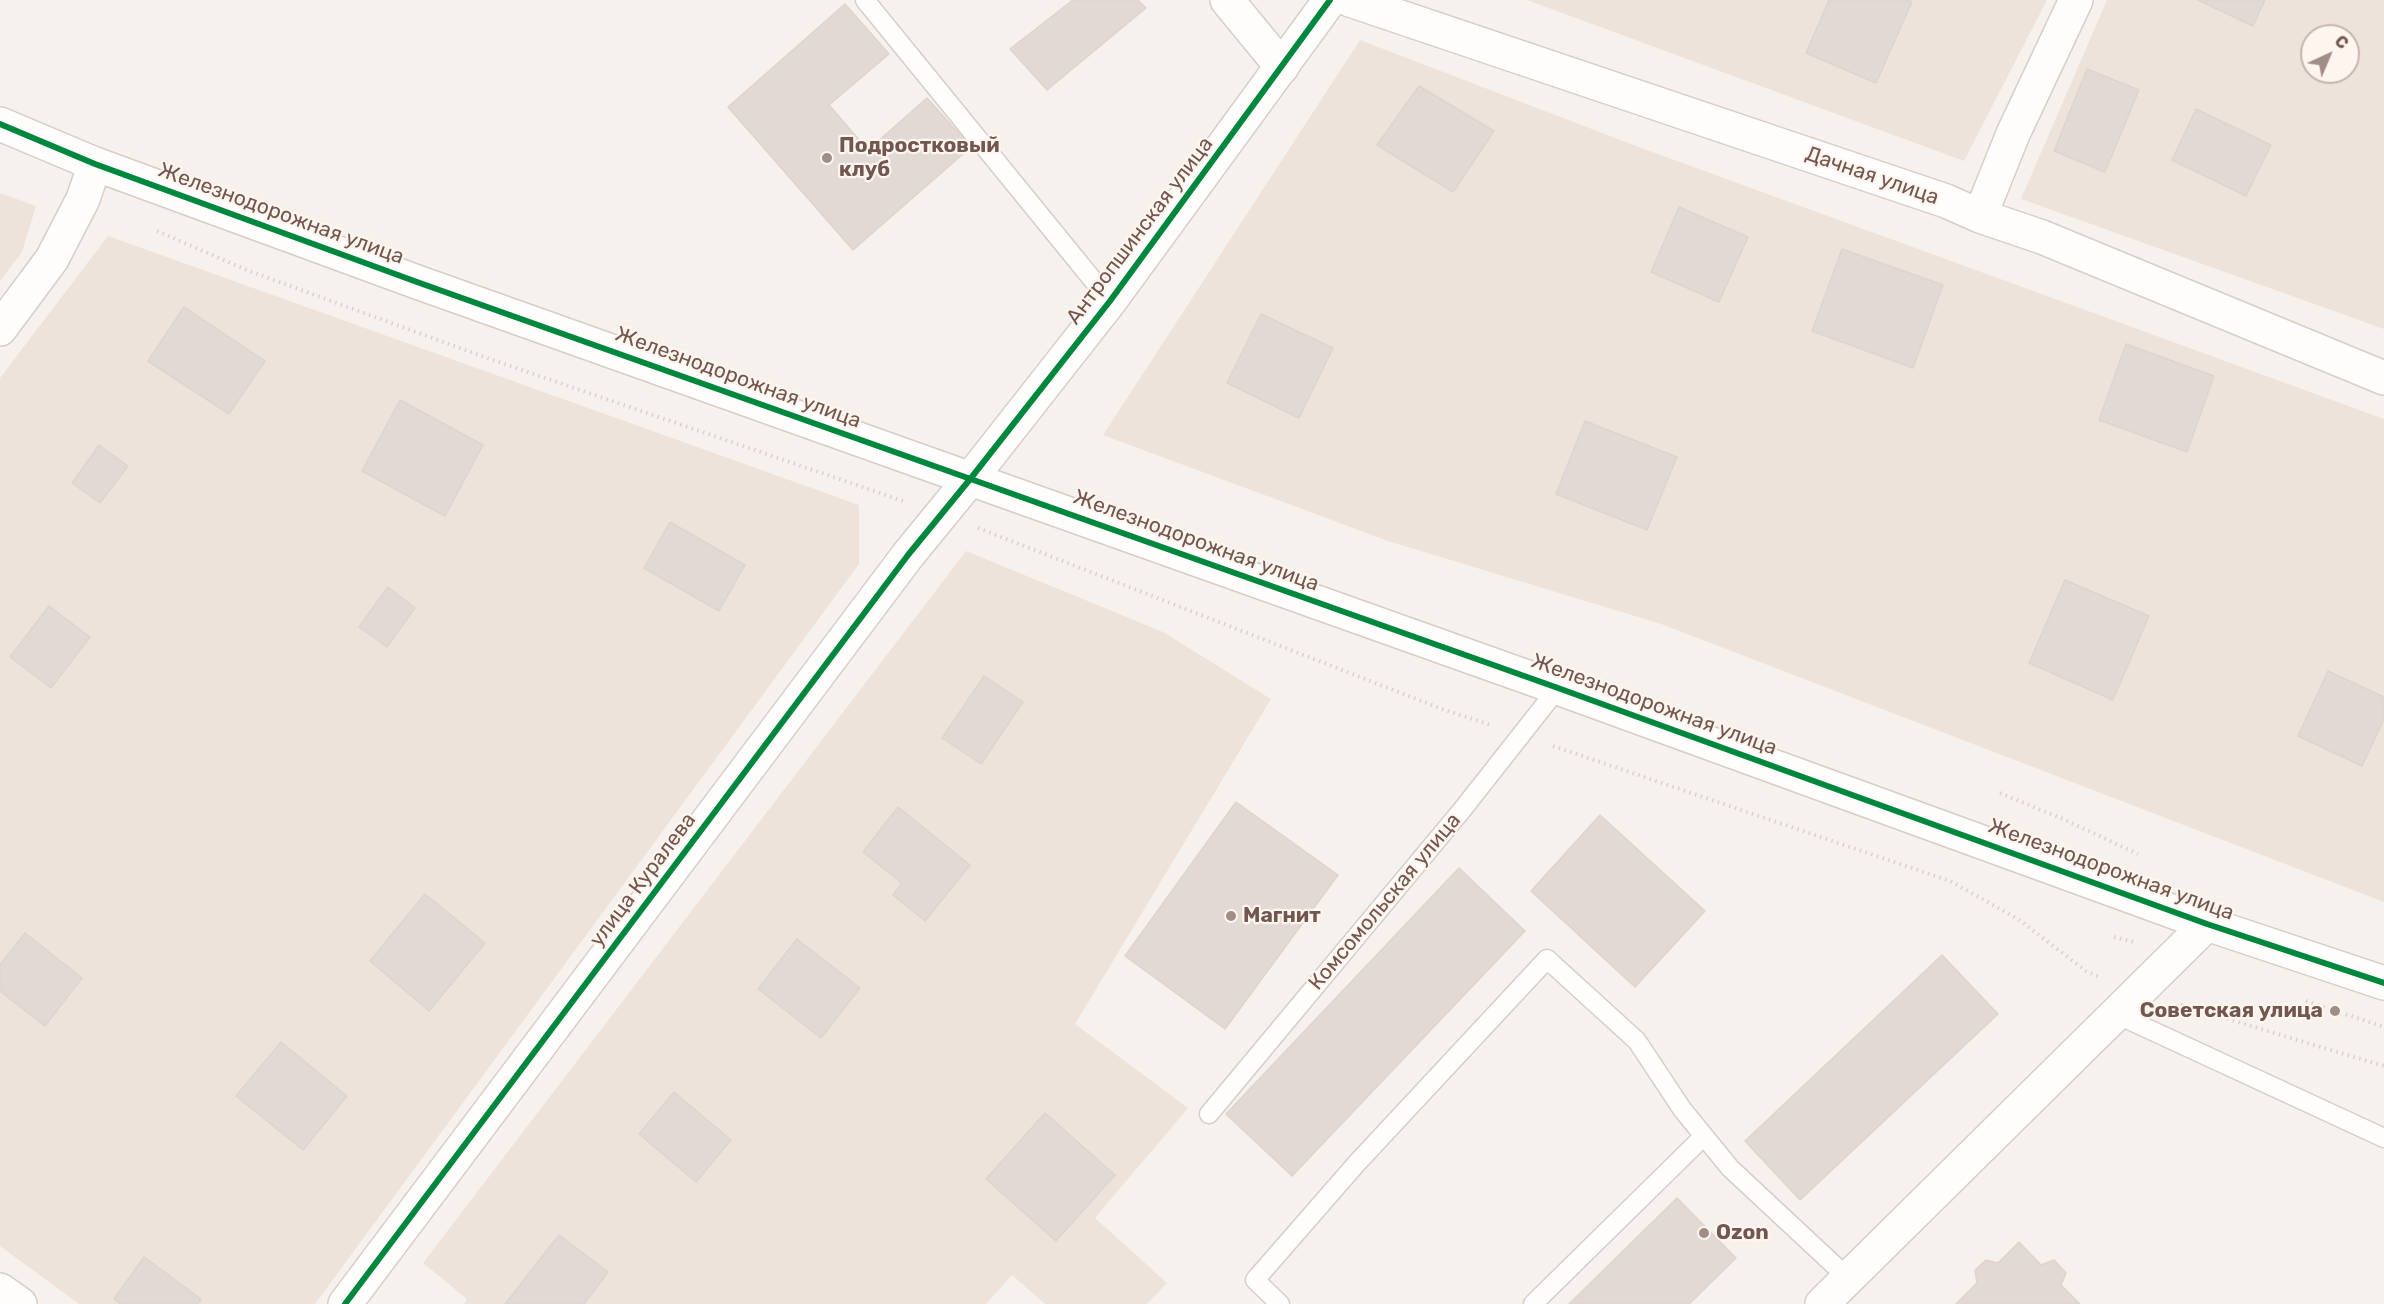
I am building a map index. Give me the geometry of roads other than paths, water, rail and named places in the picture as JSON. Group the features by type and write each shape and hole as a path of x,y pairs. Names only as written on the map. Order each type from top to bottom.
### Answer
{"street":[{"path":"1227,0 1282,67"},
{"name":"Антропшинская улица","path":"971,478 1110,301 1330,0"},
{"name":"Дачная улица","path":"1350,0 1946,201 1980,216 2042,237 2384,378"},
{"path":"1980,216 2013,134 2076,0"},
{"name":"Железнодорожная улица","path":"0,124 95,164 417,282 1558,688 2208,924 2384,983"},
{"path":"0,329 52,259 83,199 95,164"},
{"name":"улица Куралева","path":"345,1304 908,555 971,478"},
{"path":"1822,1304 2208,924"},
{"path":"0,1290 20,1304"}],"lane":[{"path":"865,0 1110,301"},
{"name":"Комсомольская улица","path":"1209,1114 1462,810 1558,688"},
{"path":"1280,1304 1255,1280 1357,1163 1546,958 1637,1041 1682,1109 1730,1168 1848,1278"},
{"path":"2127,1002 2384,1138"},
{"path":"1533,1304 1704,1136"}],"place":[{"name":"Подростковый клуб","path":"827,158"},
{"name":"Магнит","path":"1231,916"},
{"name":"Советская улица","path":"2335,1011"},
{"name":"Ozon","path":"1704,1233"}]}
